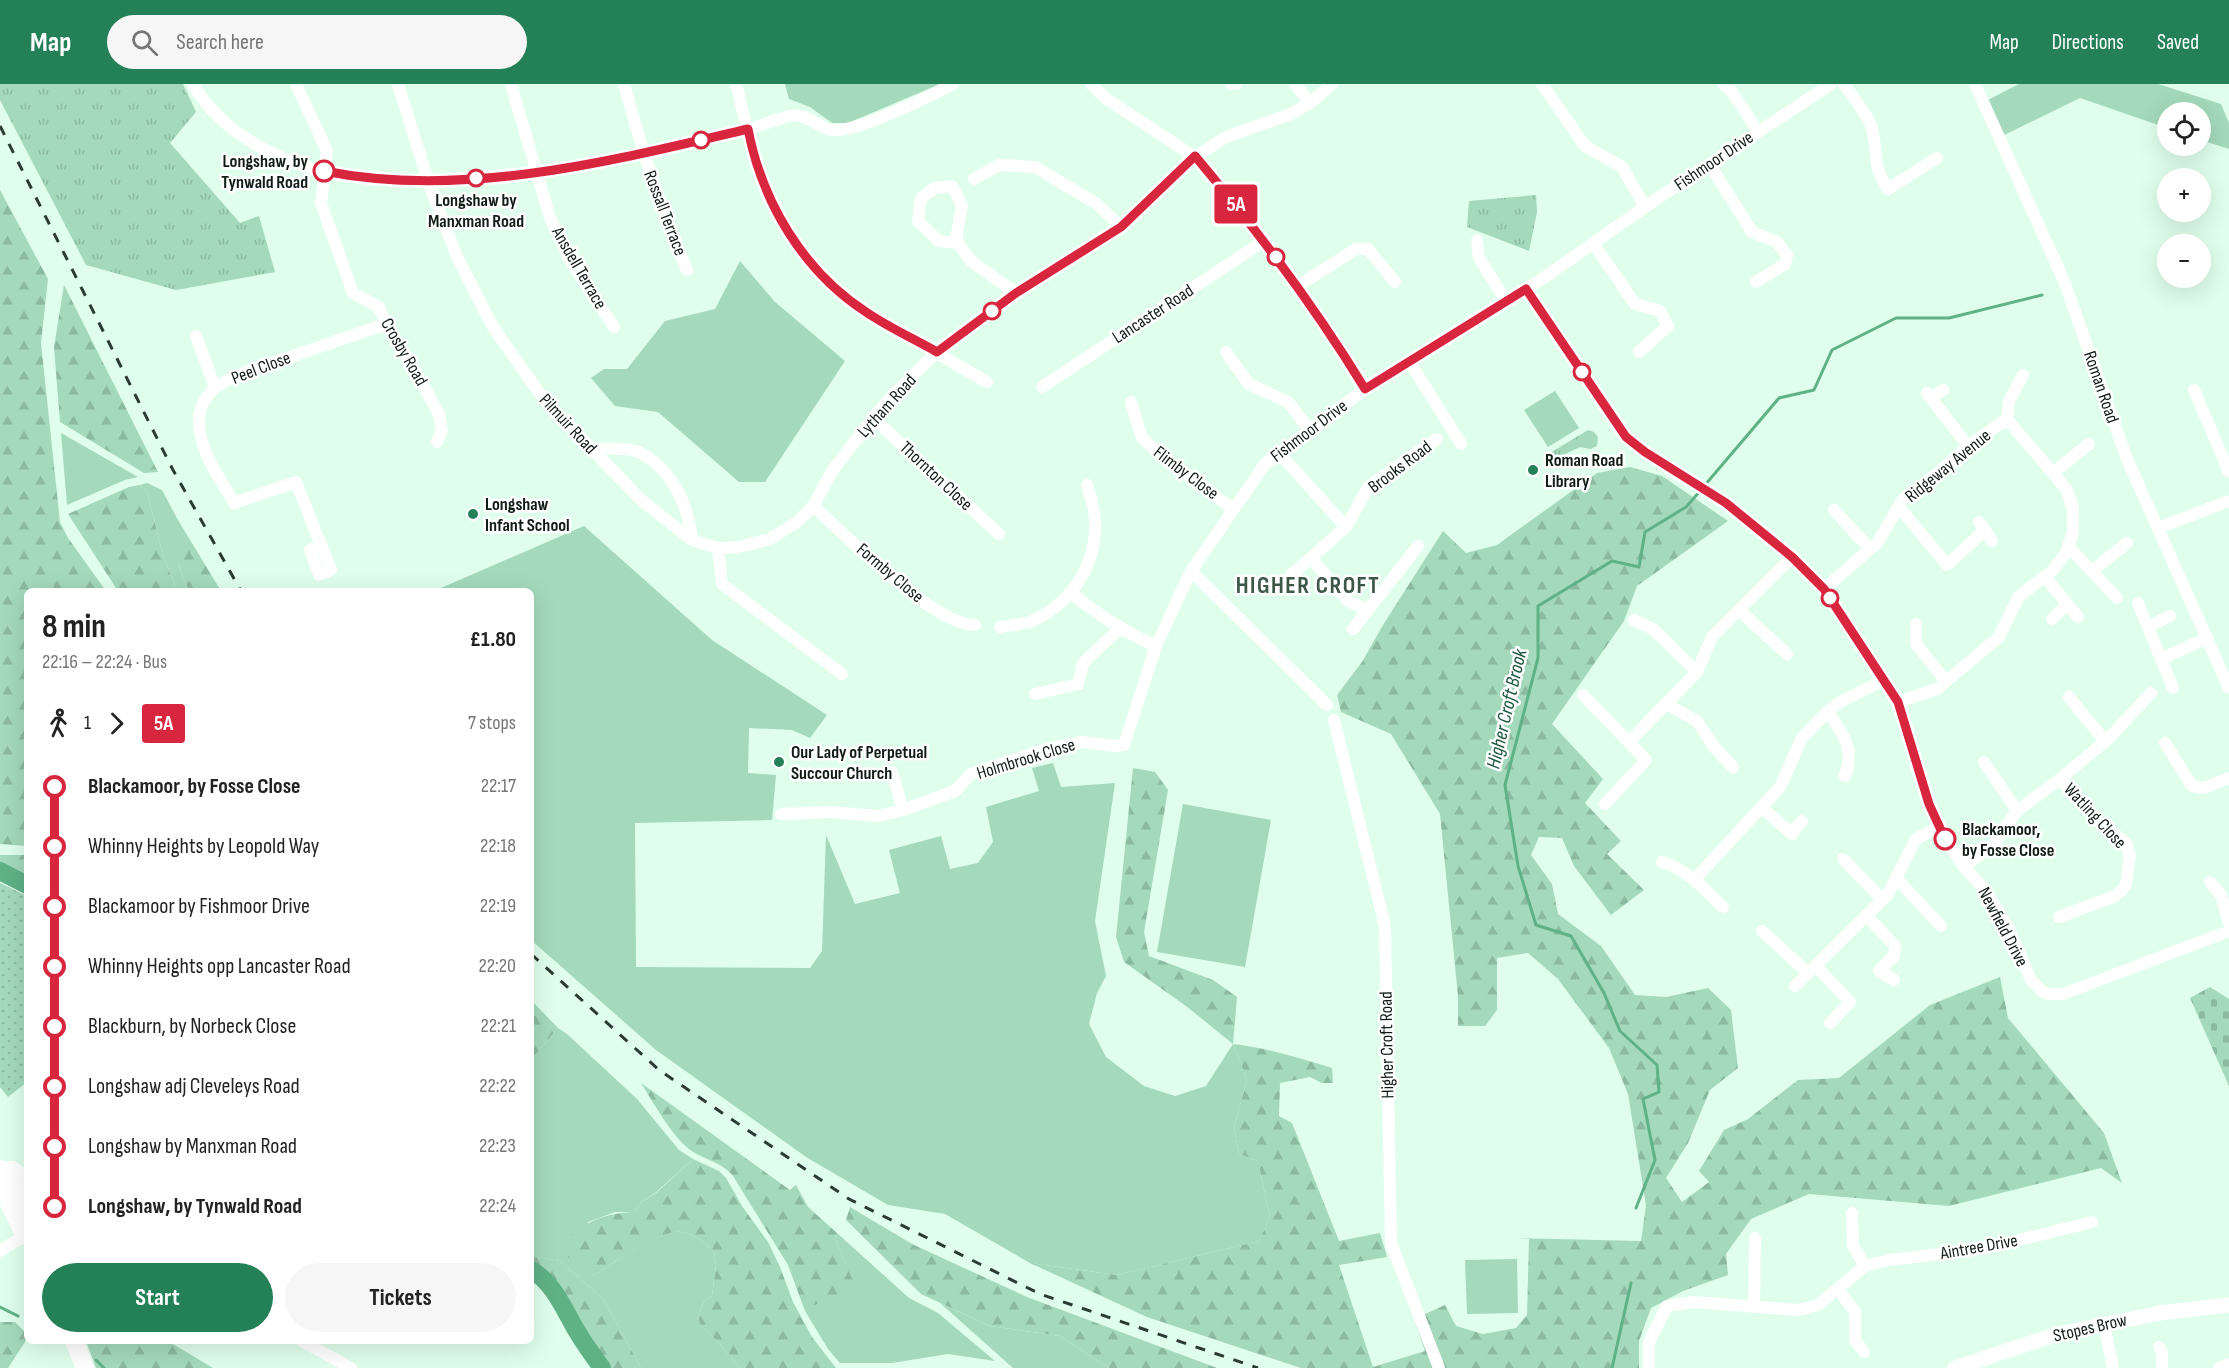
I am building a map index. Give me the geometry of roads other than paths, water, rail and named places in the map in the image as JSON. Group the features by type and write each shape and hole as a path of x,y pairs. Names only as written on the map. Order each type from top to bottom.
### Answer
{"highway":[{"path":"0,1168 11,1178 24,1232"},
{"path":"75,1344 85,1368"}],"main road":[{"name":"Stopes Brow","path":"1955,1368 2058,1334 2160,1313 2229,1305"}],"street":[{"path":"193,84 203,102 242,136 287,160 324,171 360,178 429,181 537,173 643,154 748,129 792,115 810,118 830,130 847,129 878,118 953,84"},
{"name":"Crosby Road","path":"296,84 327,151 321,203 353,293 379,306 386,324 439,414 442,430 437,442"},
{"name":"Pilmuir Road","path":"398,84 429,181 457,257 493,327 543,398 640,500 692,540 718,548"},
{"name":"Ansdell Terrace","path":"511,84 550,218 572,262 614,327"},
{"name":"Rossall Terrace","path":"624,84 643,154 687,270"},
{"path":"736,84 755,162 778,216 815,270 865,312 987,382"},
{"path":"1091,84 1105,98 1195,156 1298,286 1365,389"},
{"path":"1231,84 1236,84"},
{"path":"1295,84 1310,103"},
{"name":"Lytham Road","path":"718,548 739,547 770,539 797,522 813,506 833,470 873,418 937,352 1016,293 1121,227 1195,156 1226,137 1291,114 1310,103 1332,84"},
{"path":"1542,84 1585,146 1622,167 1645,207"},
{"path":"1723,84 1730,89 1758,131"},
{"name":"Fishmoor Drive","path":"1122,746 1125,743 1156,646 1191,572 1265,464 1365,389 1526,289 1831,84"},
{"path":"1844,84 1872,128 1874,153 1881,178 1888,189 1937,158"},
{"name":"Roman Road","path":"1975,84 2064,281 2127,459 2207,638 2224,662 2229,688"},
{"path":"974,179 999,165 1035,167 1097,204 1121,227"},
{"path":"1710,165 1752,232 1777,242 1787,255 1785,264 1756,282"},
{"path":"958,243 939,241 918,221 921,198 935,188 952,186 962,205 957,234 958,243 971,261 1016,293"},
{"path":"1477,240 1479,258 1506,302"},
{"name":"Lancaster Road","path":"1042,387 1264,241"},
{"path":"1593,243 1635,304 1660,311 1668,326 1639,352"},
{"path":"1298,286 1356,249 1368,249 1395,282"},
{"name":"Newfield Drive","path":"1526,289 1626,437 1645,452 1726,503 1792,557 1824,589 1898,702 1929,804 1939,827 1964,867 1981,883 2000,914 2031,980 2039,989 2049,994 2063,994 2229,931"},
{"name":"Peel Close","path":"322,546 296,482 234,503 201,442 199,419 206,398 215,388 235,375 386,324"},
{"path":"196,336 215,388"},
{"path":"1226,352 1250,384 1288,402 1309,429"},
{"path":"1409,361 1461,444"},
{"path":"2007,419 2009,401 2023,375"},
{"path":"1943,390 1929,395 1968,446"},
{"path":"2194,390 2229,472"},
{"name":"Flimby Close","path":"1131,402 1142,438 1168,461 1233,508"},
{"name":"Thornton Close","path":"873,418 999,534"},
{"name":"Ridgeway Avenue","path":"1824,589 1877,543 1904,499 1968,446 2007,419 2067,490 2073,509 2073,532 2059,562 2045,577 2019,596 1999,637 1936,689 1898,702"},
{"name":"Brooks Road","path":"1290,576 1346,527 1369,486 1437,439"},
{"path":"2053,474 2089,444"},
{"path":"591,449 618,448 645,455 665,474 680,493 689,514 692,540"},
{"path":"1279,453 1346,527"},
{"path":"1000,627 1030,622 1057,607 1080,581 1093,549 1094,513 1087,485"},
{"path":"2158,528 2229,501"},
{"name":"Formby Close","path":"813,506 898,583 944,615 964,625 975,625"},
{"path":"1899,507 1947,565 1985,531"},
{"path":"1834,510 1870,549"},
{"path":"2092,572 2127,543"},
{"path":"1353,629 1418,546"},
{"path":"2068,546 2117,598"},
{"path":"718,548 723,584 842,674"},
{"path":"1630,741 1697,672 1712,637 1792,557"},
{"path":"1311,558 1348,601 1368,610"},
{"path":"1191,572 1327,705"},
{"path":"2045,577 2078,617"},
{"path":"1071,592 1095,612 1156,646"},
{"path":"2138,603 2173,688"},
{"path":"2052,619 2067,604"},
{"path":"1739,609 1787,654"},
{"path":"2148,627 2170,616"},
{"path":"1634,620 1653,629 1697,672"},
{"path":"1916,624 1916,644 1946,681"},
{"path":"1035,694 1078,684 1083,663 1120,627"},
{"path":"2161,659 2207,638"},
{"path":"1694,880 1780,788 1802,738 1828,711 1842,701 1884,680"},
{"path":"1964,867 1994,844 2017,811 2105,741 2151,693"},
{"path":"1583,695 1647,760 1605,804"},
{"path":"2069,697 2105,741"},
{"path":"1666,704 1697,721 1714,747 1733,767"},
{"path":"1828,711 1847,742 1850,762 1845,776"},
{"name":"Higher Croft Road","path":"1334,720 1385,926 1391,1243 1439,1368"},
{"name":"Holmbrook Close","path":"782,813 830,812 878,816 903,810 955,791 971,774 1047,749 1082,742 1122,746"},
{"path":"2165,743 2192,786 2204,788 2229,778"},
{"path":"1984,762 2017,811"},
{"path":"892,772 903,810"},
{"name":"Watling Close","path":"2059,917 2113,897 2121,891 2126,885 2130,856 2126,843 2097,820 2060,779"},
{"path":"1761,807 1792,834 1802,821"},
{"path":"1795,986 1888,894 1916,839 1939,827"},
{"path":"1843,859 1883,900"},
{"path":"1662,862 1672,865 1694,880 1723,907"},
{"path":"1896,878 1941,926"},
{"path":"2210,882 2221,895 2229,923"},
{"path":"1867,916 1895,946 1894,956 1879,971 1894,980"},
{"path":"1762,930 1850,1002 1830,1023"},
{"path":"0,1168 13,1167 24,1175"},
{"path":"1852,1213 1853,1246 1865,1266"},
{"name":"Aintree Drive","path":"1649,1368 1649,1342 1667,1306 1694,1302 1798,1310 1818,1305 1865,1266 1888,1260 1983,1249 2092,1222"},
{"path":"0,1251 24,1237"},
{"path":"1755,1238 1755,1307"},
{"path":"1838,1289 1855,1312 1855,1340 1864,1352"},
{"path":"2104,1324 2113,1368"},
{"path":"307,1344 351,1368"},
{"path":"2159,1347 2162,1352 2162,1368"},
{"path":"2219,1368 2229,1364"}],"waterway":[{"name":"Higher Croft Brook","path":"1705,485 1779,398 1814,390 1832,350 1896,318 1949,318 2042,295"},
{"name":"Higher Croft Brook","path":"1636,1208 1655,1160 1643,1099 1659,1092 1657,1065 1620,1031 1604,993 1571,936 1536,925 1518,866 1505,785 1538,658 1538,606 1612,561 1639,567 1645,532 1686,507 1701,490"},
{"path":"0,871 24,883"},
{"path":"534,1272 553,1290 602,1368"},
{"name":"Higher Croft Brook","path":"1612,1368 1631,1283"},
{"path":"0,1307 18,1316"},
{"path":"96,1360 104,1368"}],"railway":[{"path":"0,126 173,470 239,588"},
{"path":"534,957 659,1070 849,1199 1040,1294 1258,1368"}],"place":[{"name":"Longshaw, by Tynwald Road","path":"324,171"},
{"name":"Longshaw by Manxman Road","path":"476,178"},
{"name":"Roman Road Library","path":"1533,470"},
{"name":"Longshaw Infant School","path":"473,514"},
{"name":"Our Lady of Perpetual Succour Church","path":"779,762"},
{"name":"Blackamoor, by Fosse Close","path":"1945,839"}],"district":[{"name":"HIGHER CROFT","path":"1308,585"}]}
